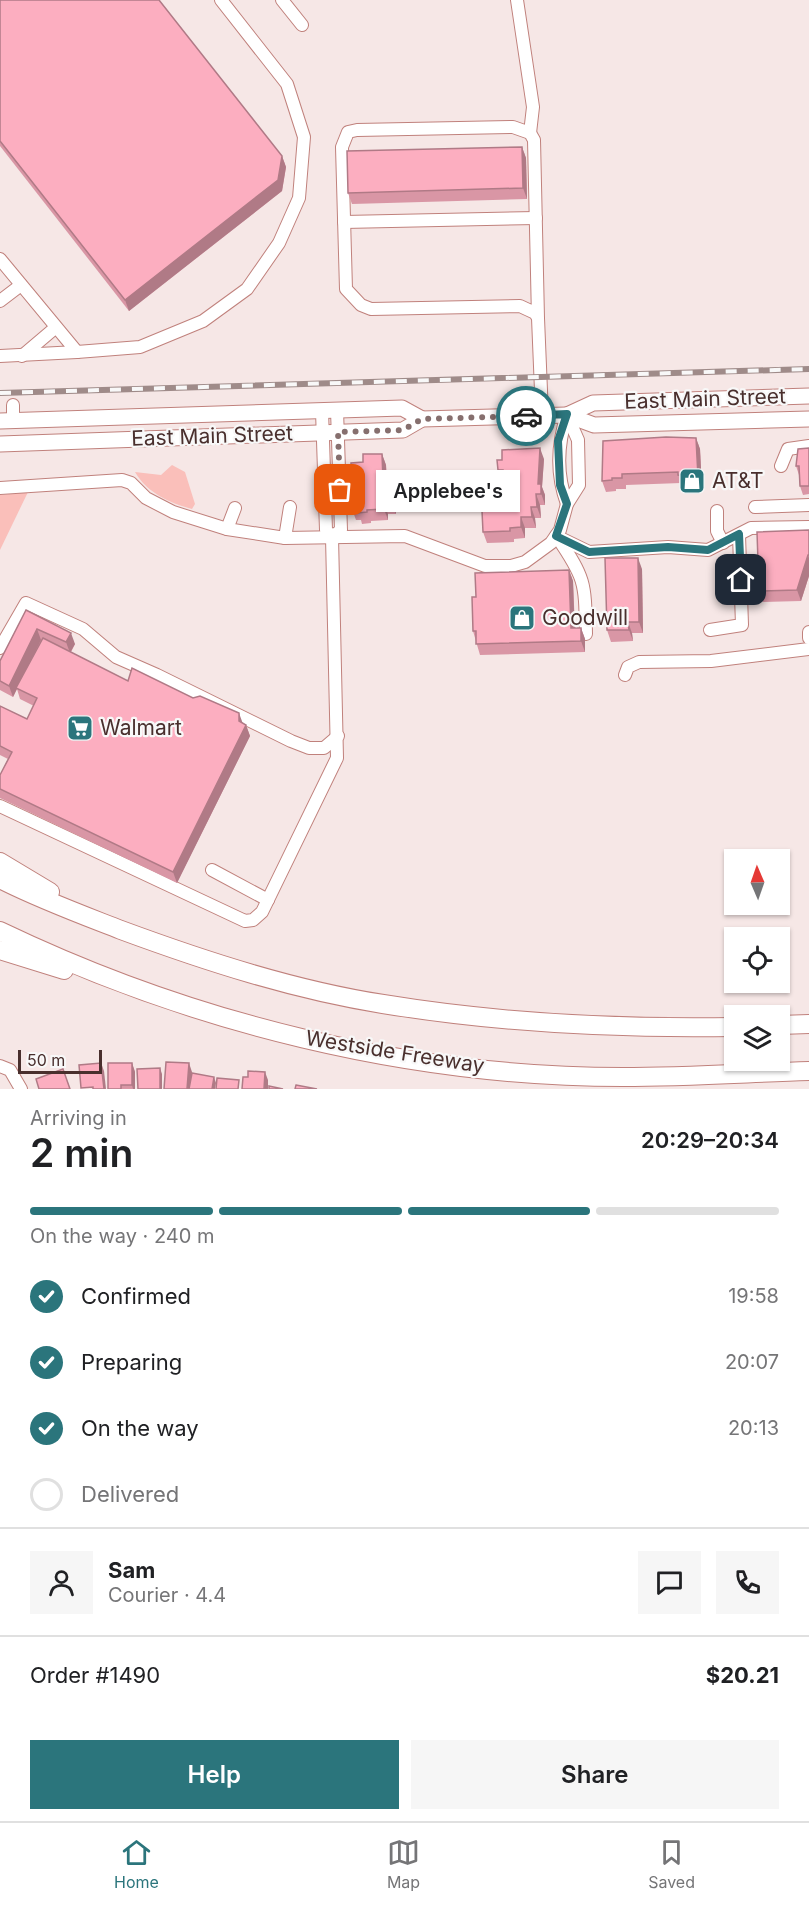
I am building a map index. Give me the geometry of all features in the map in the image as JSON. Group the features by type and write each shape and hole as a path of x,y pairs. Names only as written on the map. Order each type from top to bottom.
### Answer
{"highway":[{"path":"0,862 95,920"},
{"path":"0,879 95,920 234,968 381,1004 525,1022 589,1026 724,1027"},
{"name":"Westside Freeway","path":"0,931 100,975 209,1014 328,1044 385,1054 522,1071 622,1077 809,1071"},
{"path":"0,950 209,1014"},
{"path":"790,1025 809,1024"}],"main road":[{"name":"East Main Street","path":"0,444 403,430 422,419 567,414 593,403 809,396"},
{"name":"East Main Street","path":"9,415 402,408 422,419"},
{"name":"East Main Street","path":"567,414 594,425 809,419"}],"street":[{"path":"0,356 140,347 203,321 247,289 279,243 299,198 304,137 287,84 221,0"},
{"path":"282,0 302,25"},
{"path":"517,0 533,107 530,133 534,140 542,415"},
{"path":"530,133 513,127 348,132 342,147 346,289 361,304 371,309 520,306 535,313 538,318"},
{"path":"344,222 536,218"},
{"path":"0,259 77,352"},
{"path":"0,301 21,285"},
{"path":"22,356 55,328"},
{"path":"0,806 244,921 253,921 262,912 337,758 332,537 326,530 330,411"},
{"path":"567,414 558,441 560,485 567,504"},
{"path":"0,488 122,480 131,483 146,498 173,512 227,529 285,538 405,536 483,566 497,567 525,562 551,543 556,536 567,504 579,485 578,440 567,414"},
{"path":"780,466 789,449 809,446"},
{"path":"754,507 809,506"},
{"path":"285,538 290,507"},
{"path":"227,529 235,508"},
{"path":"717,510 717,531 723,543"},
{"path":"556,536 589,552 668,547 708,550 752,528 809,527"},
{"path":"710,630 742,625 739,534"},
{"path":"556,536 580,570 585,587 586,634"},
{"path":"0,648 26,603 83,629 116,657 158,675 291,741 309,748 324,748 338,736"},
{"path":"809,632 809,638"},
{"path":"625,675 628,667 639,662 711,661 809,649"},
{"path":"212,870 268,900"},
{"path":"0,1066 10,1070 21,1089"}],"shaded area":[{"path":"172,465 185,472 195,504 192,509 160,496 146,486 135,472 161,475"},
{"path":"28,492 0,550 0,495"}],"building":[{"path":"0,0 159,0 282,156 278,180 125,300 0,141"},
{"path":"522,147 523,188 348,193 347,151"},
{"path":"666,437 696,438 698,477 678,475 678,472 622,474 622,478 602,481 603,441"},
{"path":"540,448 538,484 541,484 541,494 536,494 537,507 531,507 532,517 521,517 521,527 510,528 510,531 483,532 482,511 492,511 492,502 500,501 500,495 509,495 509,490 500,491 499,478 503,478 503,470 498,470 497,460 502,460 502,450"},
{"path":"809,448 809,486 800,486 799,466 796,466 798,449"},
{"path":"363,454 382,454 383,480 392,479 392,503 384,503 384,509 358,513 358,509 352,509 351,463 363,462"},
{"path":"809,530 809,555 797,590 759,591 757,532"},
{"path":"605,558 638,558 639,622 628,622 629,630 607,630"},
{"path":"569,570 571,628 581,628 581,641 476,644 476,631 473,631 472,597 476,597 475,573"},
{"path":"26,610 71,633 66,642 37,629 9,686 0,681 0,661"},
{"path":"43,638 128,681 132,668 193,698 200,696 239,713 239,721 246,725 173,872 0,789 0,775 12,752 0,746 0,706 27,719 37,698 16,688"},
{"path":"166,1062 189,1063 187,1089 164,1089"},
{"path":"101,1063 104,1089 81,1088 79,1065"},
{"path":"108,1063 132,1063 132,1085 121,1085 121,1089 108,1089"},
{"path":"160,1068 160,1089 138,1089 137,1069"},
{"path":"63,1069 70,1089 39,1089 36,1079"},
{"path":"248,1071 265,1072 264,1089 242,1089 243,1077 248,1077"},
{"path":"192,1073 214,1077 212,1089 189,1089"},
{"path":"217,1078 239,1080 238,1089 216,1089"},
{"path":"296,1085 317,1089 295,1089"}],"railway":[{"path":"0,393 809,369"}],"way so far":[{"path":"340,490 338,432 403,430 422,419 526,416"}],"place":[{"name":"AT&T","path":"692,481"},
{"name":"Applebee's","path":"340,490"},
{"name":"Goodwill","path":"522,618"},
{"name":"Walmart","path":"80,728"}],"route":[{"path":"526,416 567,414 558,441 560,485 567,504 560,530 556,536 589,552 668,547 708,550 739,534 741,580"}]}
